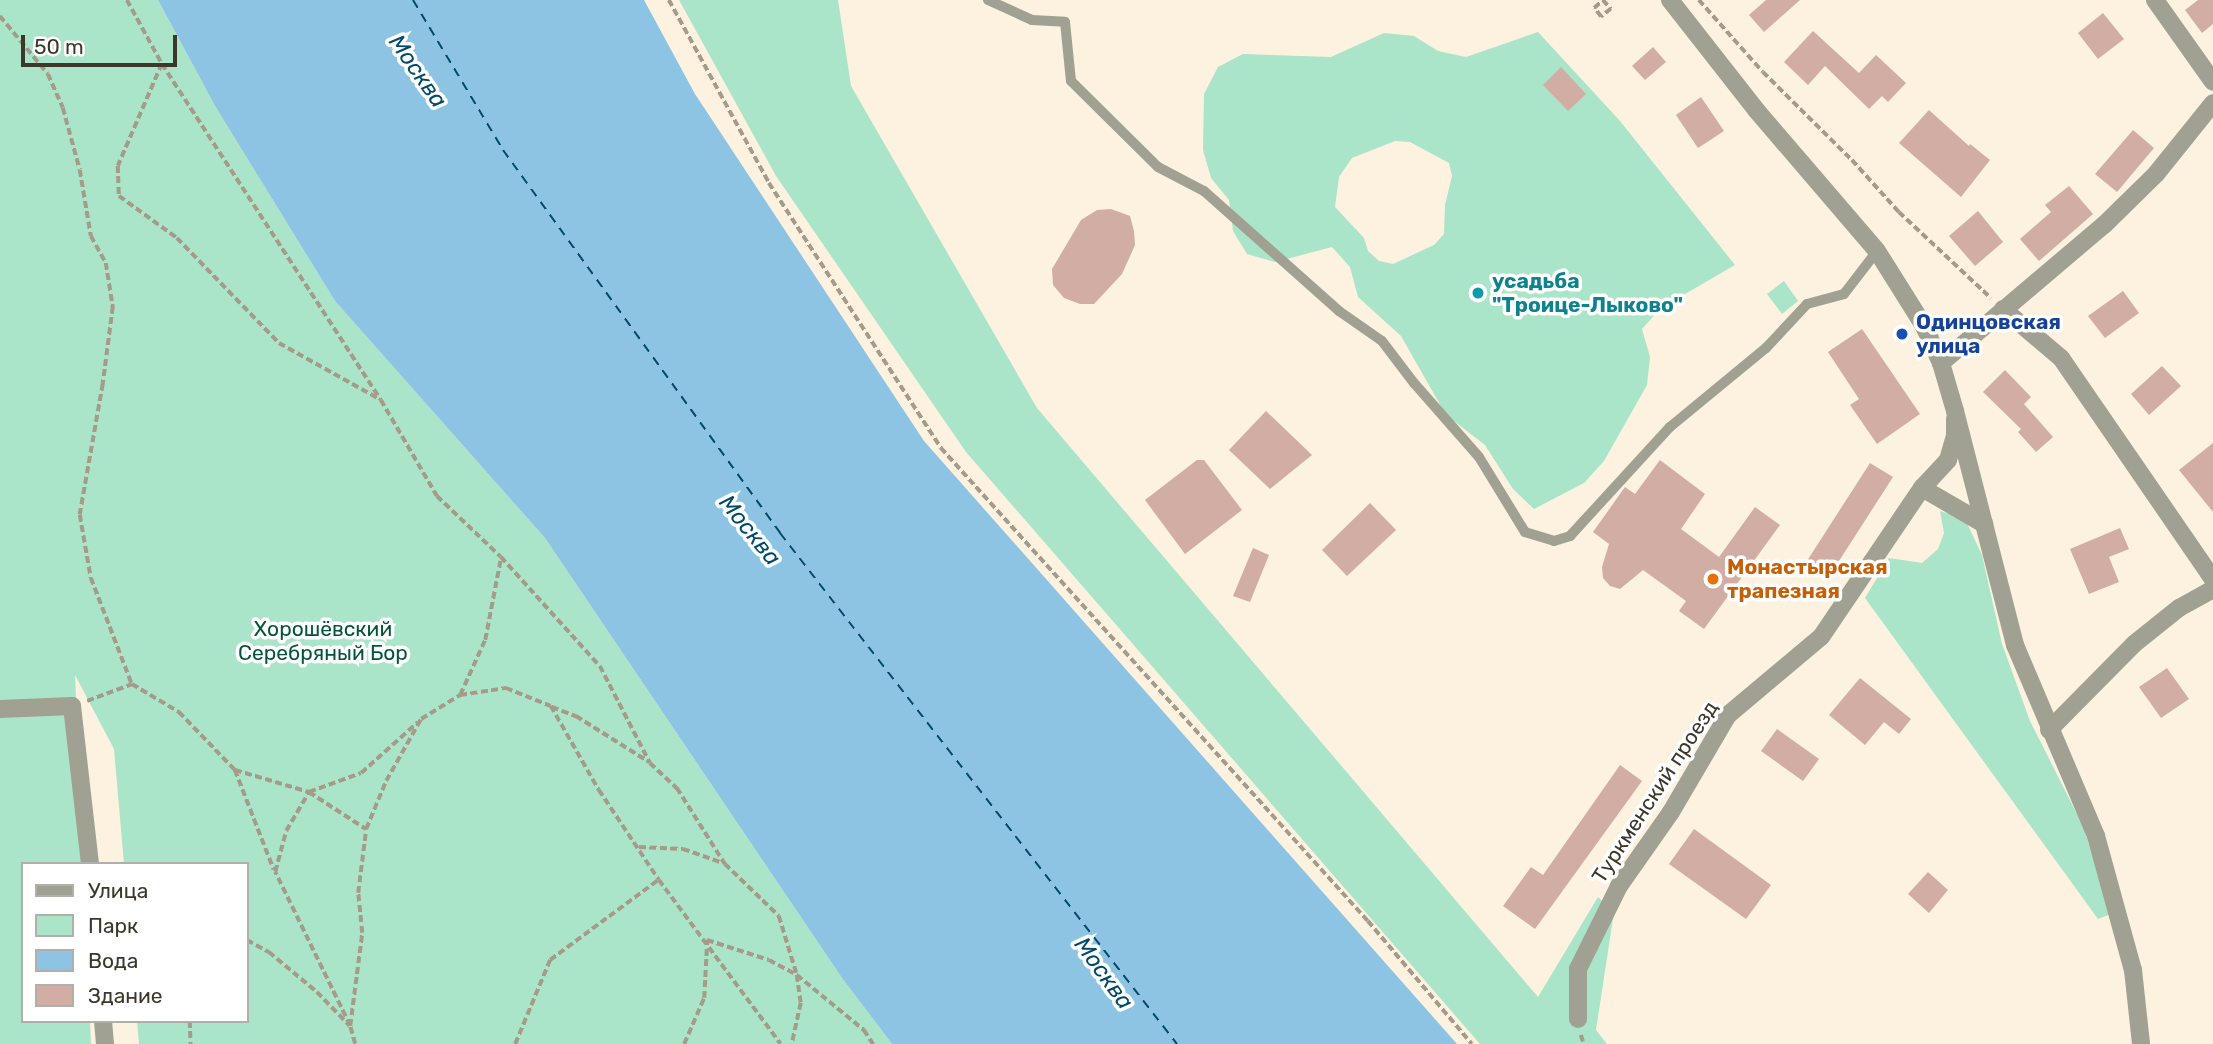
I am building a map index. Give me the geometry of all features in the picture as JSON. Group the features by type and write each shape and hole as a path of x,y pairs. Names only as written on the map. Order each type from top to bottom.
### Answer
{"street":[{"path":"1670,0 1757,111 1877,251 1920,316 1941,363 1955,411 2015,645 2049,730 2093,827 2123,926 2133,970 2141,1044"},
{"path":"2155,0 2213,82"},
{"path":"1941,363 2104,225 2156,174 2213,103"},
{"path":"2003,309 2061,358 2213,579"},
{"name":"Туркменский проезд","path":"1578,1019 1578,969 1619,886 1671,812 1728,715 1821,637 1922,488 1948,460 1955,435 1955,411"},
{"path":"1922,488 1984,524"},
{"path":"2049,730 2134,644 2179,608 2213,589"},
{"path":"0,709 72,706 90,862"},
{"path":"103,1023 105,1044"}],"lane":[{"path":"988,0 1032,20 1065,22 1071,82 1158,167 1204,191 1339,311 1382,341 1414,383 1479,457 1525,532 1553,541 1570,536 1670,427 1766,348 1807,304 1844,294 1877,251"}],"path":[{"path":"127,0 162,64 381,400 437,496 500,557 600,666 650,763"},
{"path":"669,0 769,183 941,448 1368,921 1472,1044"},
{"path":"1603,0 1607,5 1611,9 1601,17 1594,8 1603,0"},
{"path":"1607,5 1613,0"},
{"path":"1699,0 1763,72 1853,160 1899,212 2003,309"},
{"path":"0,16 48,74 63,108 80,170 91,236 106,264 113,307 103,384 80,515 91,578 132,684 179,712 235,770 275,872 350,1026 355,1044"},
{"path":"162,64 118,166 119,196 177,238 279,343 381,400"},
{"path":"460,695 485,640 500,557"},
{"path":"72,706 132,684"},
{"path":"275,872 286,831 309,793 361,773 421,719 460,695 506,688 576,716 650,763 677,788 725,864 779,916 797,975 801,1003 792,1044"},
{"path":"551,706 599,790 639,846 659,880 707,940 781,1044"},
{"path":"350,1026 362,933 358,893 366,830 386,781 421,719"},
{"path":"235,770 309,793 366,830"},
{"path":"639,846 683,849 725,864"},
{"path":"515,1044 550,960 659,880"},
{"path":"707,940 769,960 797,975 864,1030 873,1044"},
{"path":"684,1044 704,998 707,940"},
{"path":"248,941 269,952 317,992 350,1026"},
{"path":"190,1023 191,1044"}],"green space":[{"name":"Хорошёвский Серебряный Бор","path":"0,0 158,0 215,106 335,301 545,538 842,978 892,1044 139,1044 137,1023 248,1023 248,862 124,862 114,749 75,675 83,862 21,862 21,1023 90,1023 91,1044 0,1044"},
{"path":"679,0 838,0 851,86 1037,408 1538,997 1598,897 1614,912 1596,1030 1607,1044 1480,1044 966,452 776,176"},
{"path":"1538,32 1620,121 1735,265 1661,308 1642,329 1650,357 1647,385 1604,461 1584,483 1534,509 1513,489 1485,445 1446,415 1401,336 1358,297 1350,267 1332,247 1275,262 1247,254 1233,231 1229,200 1211,178 1203,150 1204,94 1218,67 1243,54 1331,57 1384,33 1414,36 1438,51 1466,57","holes":["1395,141 1410,142 1449,163 1452,176 1445,205 1444,234 1434,245 1393,264 1379,261 1368,251 1364,238 1335,207 1339,177 1352,158"]},
{"path":"1784,281 1798,301 1782,314 1767,294"},
{"path":"1940,511 1965,519 1982,555 2002,644 2030,721 2083,826 2111,914 2098,919 1865,598 1889,558 1922,563 1938,549 1944,533"}],"water":[{"name":"Москва","path":"158,0 644,0 695,94 924,441 1457,1044 892,1044 842,978 545,538 335,301 215,106"}],"building":[{"path":"1766,0 1800,0 1764,32 1749,15"},
{"path":"2198,0 2213,0 2213,24 2202,33 2185,10"},
{"path":"2103,13 2124,39 2098,59 2078,33"},
{"path":"1813,31 1859,73 1876,55 1906,83 1888,102 1882,96 1869,109 1825,66 1808,85 1784,62"},
{"path":"1653,47 1666,62 1645,80 1632,66"},
{"path":"1561,67 1586,94 1568,111 1543,85"},
{"path":"1701,97 1724,131 1698,148 1676,115"},
{"path":"1929,110 1969,146 1970,144 1990,160 1961,197 1899,143"},
{"path":"2133,130 2154,148 2117,192 2095,174"},
{"path":"2069,186 2093,214 2039,261 2020,239 2051,212 2045,205"},
{"path":"1111,209 1130,216 1134,231 1135,245 1122,274 1094,304 1080,304 1064,298 1053,285 1052,269 1081,220 1097,210"},
{"path":"1978,211 2003,242 1975,266 1949,236"},
{"path":"2123,291 2139,313 2105,338 2088,316"},
{"path":"1862,329 1920,414 1877,444 1850,405 1859,399 1828,352"},
{"path":"2162,366 2181,386 2149,415 2131,394"},
{"path":"2005,370 2031,397 2024,404 2053,437 2036,452 2018,432 2021,429 1983,392"},
{"path":"1266,411 1312,455 1270,489 1229,450"},
{"path":"2213,443 2213,512 2179,470"},
{"path":"1197,460 1204,460 1242,510 1185,554 1145,500"},
{"path":"1660,460 1705,494 1681,529 1719,557 1755,507 1780,525 1704,629 1679,611 1686,601 1643,570 1620,589 1610,586 1603,578 1602,567 1609,544 1593,532 1625,487 1635,494"},
{"path":"1870,463 1893,477 1828,578 1805,564"},
{"path":"1370,503 1396,530 1347,576 1322,550"},
{"path":"2120,528 2129,549 2109,557 2119,582 2089,594 2070,549"},
{"path":"1253,548 1269,555 1250,602 1233,596"},
{"path":"2167,668 2189,699 2161,718 2139,687"},
{"path":"1860,678 1911,719 1899,734 1884,722 1865,745 1829,715"},
{"path":"1777,729 1819,759 1803,781 1761,751"},
{"path":"1620,765 1642,781 1535,929 1503,906 1531,867 1543,875"},
{"path":"1694,829 1771,885 1746,919 1669,864"},
{"path":"1928,872 1948,890 1929,913 1908,894"}],"ferry route":[{"path":"413,0 503,150 780,533 1177,1044"}],"place":[{"name":"усадьба \"Троице-Лыково\"","path":"1478,293"},
{"name":"Одинцовская улица","path":"1902,334"},
{"name":"Монастырская трапезная","path":"1713,579"}]}
